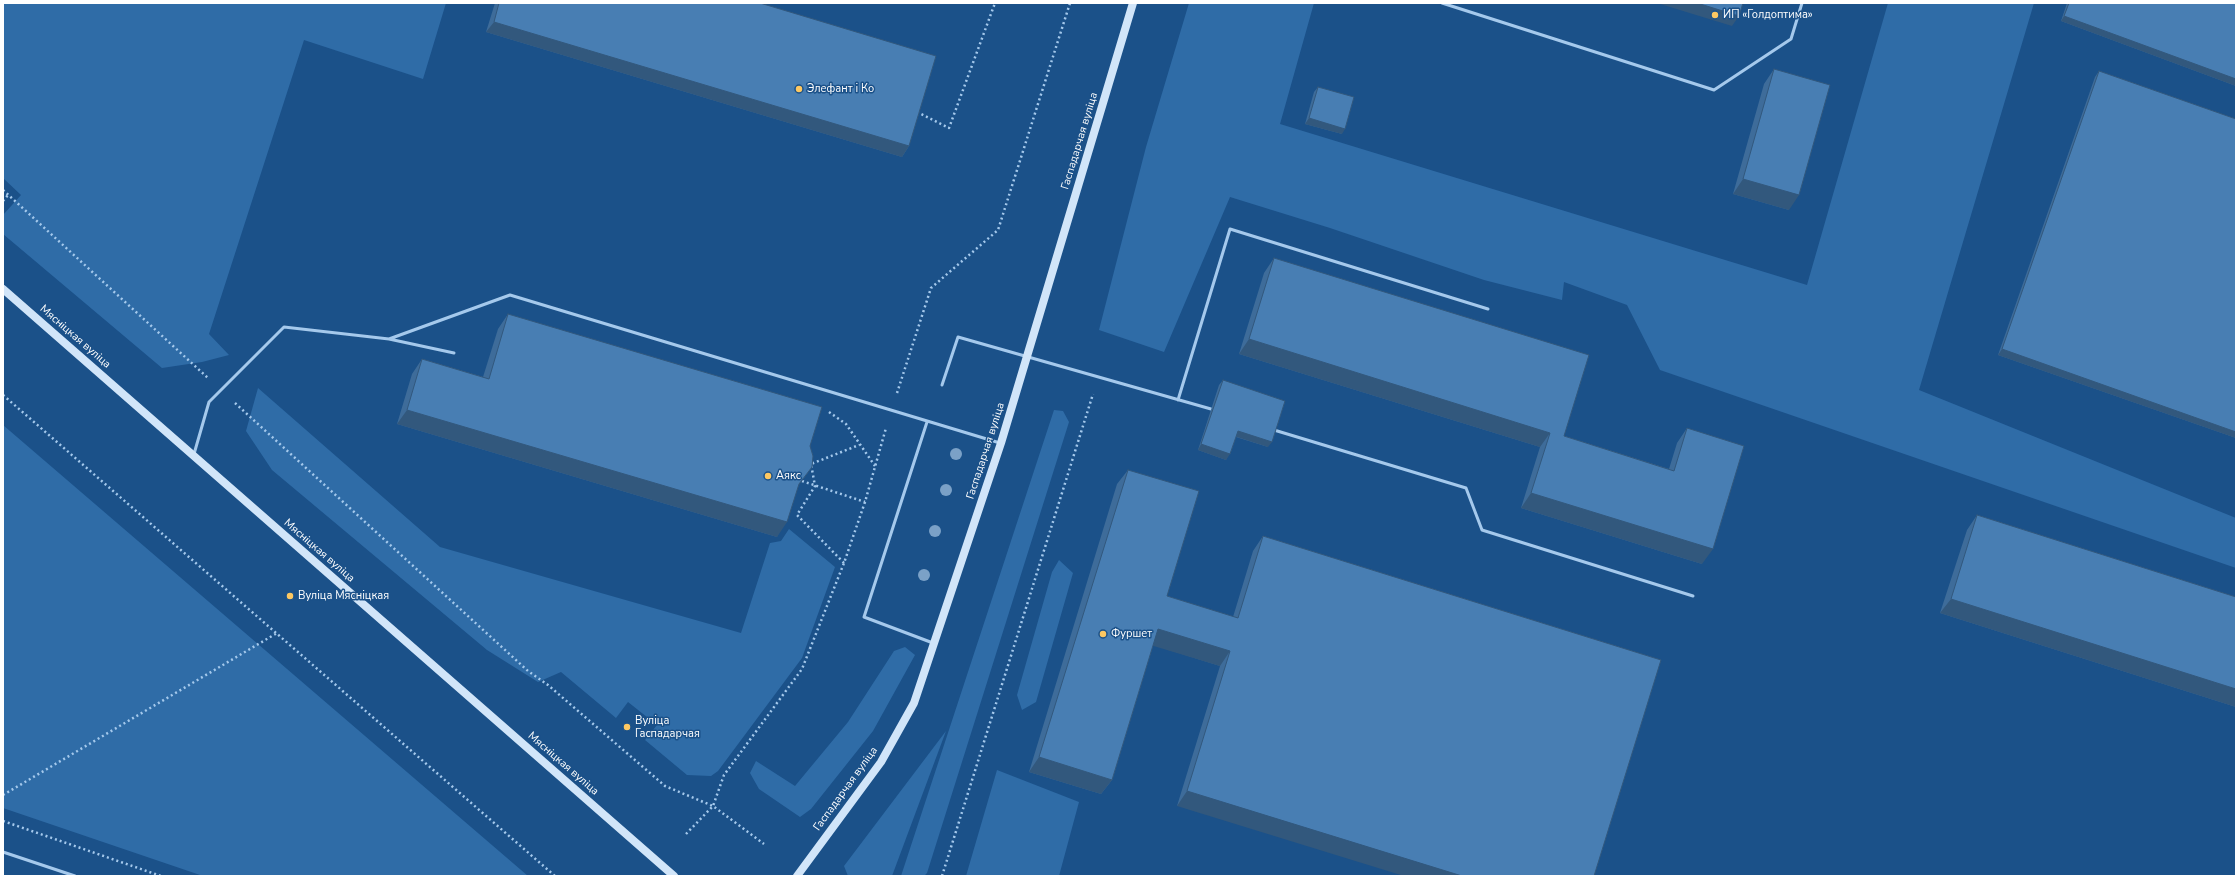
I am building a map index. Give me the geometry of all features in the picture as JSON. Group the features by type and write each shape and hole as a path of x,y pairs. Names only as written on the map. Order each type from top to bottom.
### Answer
{"street":[{"name":"Гаспадарчая вуліца","path":"797,876 881,762 914,703 1001,443 1133,3"},
{"name":"Мясніцкая вуліца","path":"3,289 674,876"}],"lane":[{"path":"1442,3 1714,90 1791,39 1802,3"},
{"path":"1178,400 1230,229 1488,309"},
{"path":"389,339 510,295 927,422 1001,443"},
{"path":"193,456 209,402 284,327 389,339 454,353"},
{"path":"942,385 958,337 1211,409"},
{"path":"927,422 864,617 935,644"},
{"path":"1274,430 1466,488 1482,530 1693,596"},
{"path":"3,852 75,876"}],"path":[{"path":"915,111 949,128 995,3"},
{"path":"3,190 528,671 548,685 665,786 713,806 764,844"},
{"path":"3,201 8,195"},
{"path":"942,876 1098,377"},
{"path":"3,395 555,876"},
{"path":"825,409 846,424 859,445 875,466"},
{"path":"844,563 797,515 815,486 811,464 859,445"},
{"path":"802,481 865,502"},
{"path":"3,795 277,633"},
{"path":"686,834 713,806"},
{"path":"3,821 161,876"}],"shaded area":[{"path":"3,3 446,3 423,79 304,40 209,334 229,355 202,362 162,368 3,234 3,215 21,195 3,178"},
{"path":"1189,3 1314,3 1280,124 1807,285 1888,3 2034,3 1919,390 2236,518 2236,568 1660,370 1627,305 1564,282 1562,300 1484,280 1330,228 1230,197 1164,352 1099,330 1146,147"},
{"path":"258,388 440,547 741,633 770,543 781,541 789,529 835,567 802,658 718,771 711,776 687,775 645,740 657,725 628,702 616,718 561,672 538,682 487,650 272,470 246,431"},
{"path":"1054,410 1063,411 1069,422 927,873 924,876 901,876"},
{"path":"3,425 528,876 203,876 3,808"},
{"path":"1059,560 1073,573 1036,702 1022,710 1017,695 1052,572"},
{"path":"905,647 915,655 873,731 811,809 800,817 759,789 750,773 756,761 795,786 848,722 894,651"},
{"path":"946,731 892,876 848,876 844,866"},
{"path":"997,770 1079,802 1059,876 966,876"}],"building":[{"name":"Элефант і Ко","path":"499,3 760,3 936,56 909,146 494,22"},
{"path":"1697,3 1743,3 1739,16"},
{"path":"2069,3 2236,3 2236,79 2064,16"},
{"path":"1774,69 1830,85 1799,195 1743,179"},
{"path":"2099,71 2236,119 2236,432 2002,349"},
{"path":"1318,87 1354,97 1345,129 1309,118"},
{"path":"1274,258 1589,355 1564,436 1674,471 1687,428 1744,446 1713,549 1531,493 1550,433 1249,339"},
{"path":"508,314 822,407 810,446 813,456 812,467 799,484 787,522 407,410 422,359 489,379"},
{"path":"1223,380 1285,401 1272,442 1238,431 1230,454 1201,444"},
{"path":"1128,470 1199,491 1167,596 1238,618 1263,536 1661,660 1594,876 1462,876 1187,791 1230,651 1158,629 1112,780 1039,757"},
{"path":"1977,515 2236,597 2236,689 1951,599"}],"place":[{"name":"ИП «Голдоптима»","path":"1715,15"},
{"name":"Элефант і Ко","path":"799,89"},
{"name":"Аякс","path":"768,476"},
{"name":"Вуліца Мясніцкая","path":"290,596"},
{"name":"Фуршет","path":"1103,634"},
{"name":"Вуліца Гаспадарчая","path":"627,727"}]}
